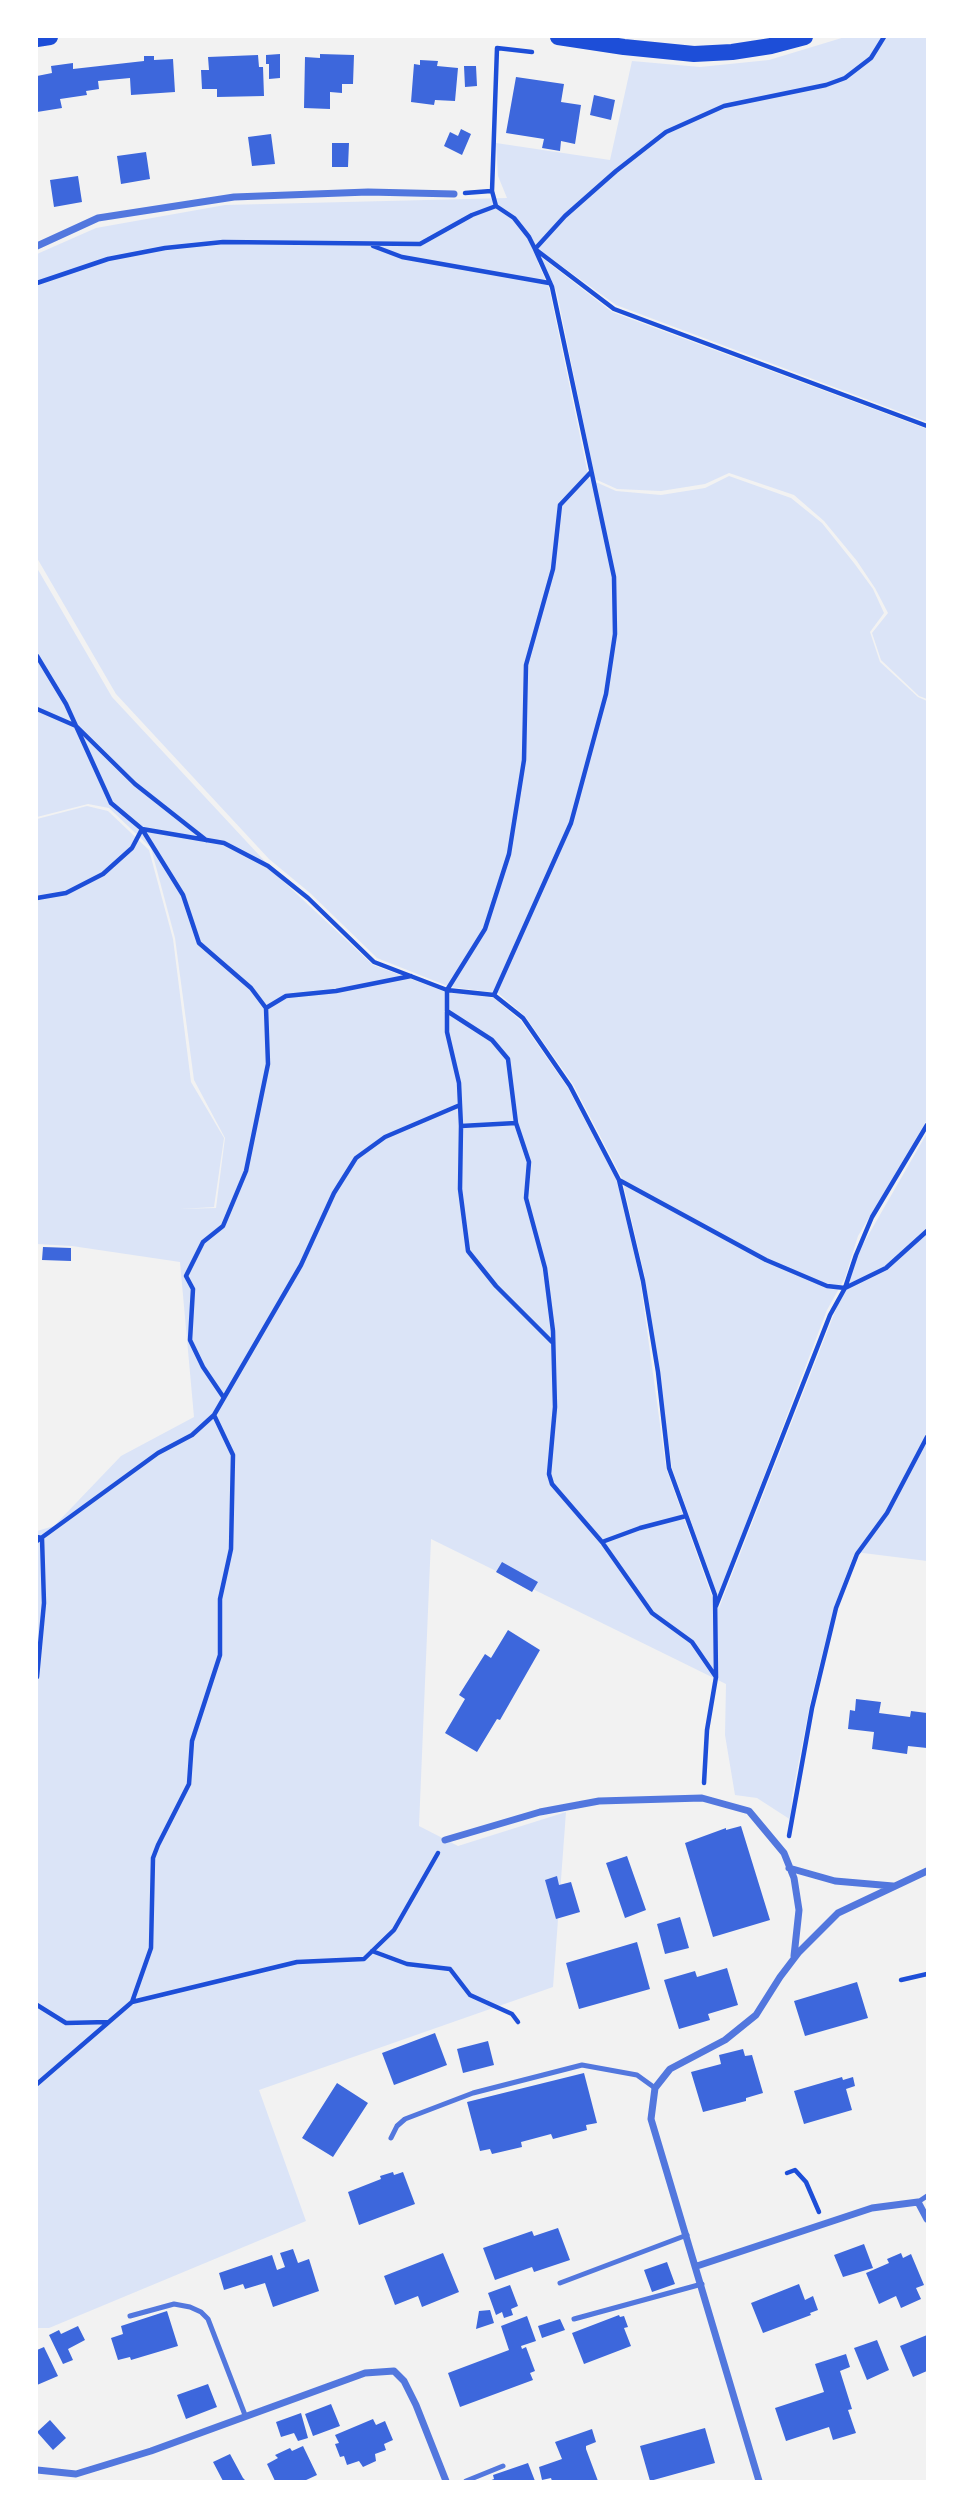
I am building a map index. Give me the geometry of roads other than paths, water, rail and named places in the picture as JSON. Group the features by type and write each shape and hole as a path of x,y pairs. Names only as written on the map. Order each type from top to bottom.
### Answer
{"main road":[{"path":"558,37 695,54 771,46 804,37"}],"street":[{"path":"37,246 98,218 234,197 368,192 454,194"},
{"path":"445,1840 540,1812 599,1801 702,1798 749,1811 785,1853 794,1878 799,1910 794,1959"},
{"path":"789,1868 835,1881 894,1886"},
{"path":"758,2481 652,2119 655,2088 670,2069 725,2040 756,2015 794,1959 838,1913 927,1871"},
{"path":"696,2266 872,2208 918,2202 927,2219"},
{"path":"37,2470 76,2474 151,2451 365,2373 394,2371 404,2381 416,2405 446,2481"}],"lane":[{"path":"391,2138 397,2126 405,2119 472,2093 582,2065 636,2075 655,2088"},
{"path":"918,2202 927,2196"},
{"path":"559,2283 687,2235"},
{"path":"574,2319 702,2284"},
{"path":"130,2316 174,2304 201,2312 208,2319 245,2415"},
{"path":"466,2481 503,2466"}]}
